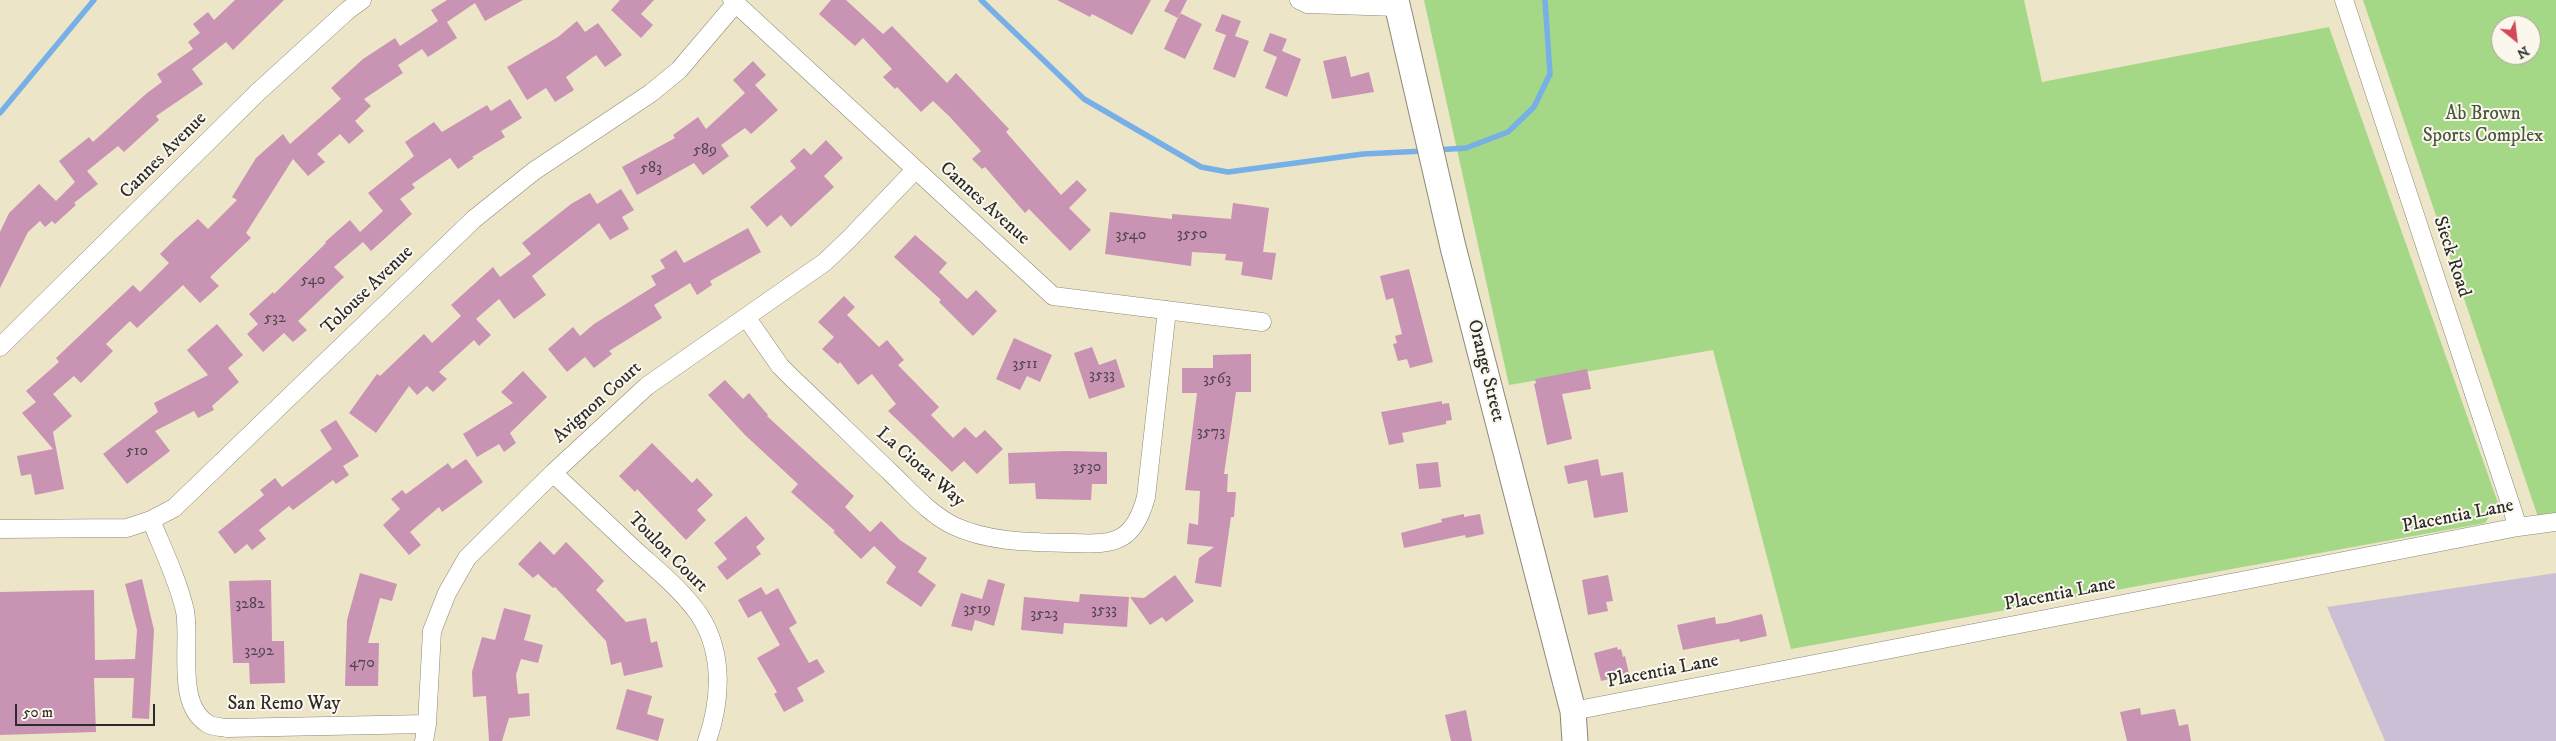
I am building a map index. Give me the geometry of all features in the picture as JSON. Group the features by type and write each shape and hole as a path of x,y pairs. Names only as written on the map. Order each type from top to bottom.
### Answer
{"street":[{"name":"Cannes Avenue","path":"0,347 258,92 348,10 362,0"},
{"path":"1298,0 1307,4 1397,3"},
{"name":"Sieck Road","path":"2344,0 2518,527"},
{"name":"Cannes Avenue","path":"734,1 1053,296 1262,322"},
{"name":"Tolouse Avenue","path":"0,529 127,528 151,520 174,508 500,196 651,93 679,70 705,42 734,1"},
{"name":"Orange Street","path":"1397,3 1453,247 1573,711 1574,741"},
{"name":"Avignon Court","path":"426,733 432,631 447,593 467,558 553,473 646,386 825,262 915,170"},
{"name":"La Ciotat Way","path":"746,317 780,366 916,497 946,521 993,538 1013,541 1107,544 1122,537 1134,527 1142,514 1146,498 1167,310"},
{"name":"Toulon Court","path":"553,473 674,586 700,617 710,638 719,687 715,715 707,741"},
{"name":"San Remo Way","path":"151,520 177,584 185,612 187,681 190,700 198,716 210,725 227,728 426,733"},
{"name":"Placentia Lane","path":"1573,711 2518,527 2556,522"}],"shaded area":[{"path":"2556,573 2556,741 2385,741 2327,607"}],"green space":[{"path":"1424,0 2024,0 2042,82 2329,27 2498,503 2485,523 1791,649 1713,350 1509,385"},
{"name":"Ab Brown Sports Complex","path":"2363,0 2556,0 2556,514 2538,517"}],"building":[{"path":"235,0 284,0 233,50 226,42 192,69 203,84 156,116 159,120 124,152 118,146 87,171 98,184 74,203 76,205 55,224 52,221 45,227 40,221 28,232 0,288 0,232 9,213 39,184 56,201 75,182 59,161 89,137 93,142 147,93 162,82 157,74 193,49 188,42 200,33 193,24 208,12 214,20"},
{"path":"447,0 523,0 485,21 475,3 447,22 457,38 428,57 422,49 398,65 403,73 364,99 371,106 355,121 364,131 349,144 340,134 317,154 325,162 308,176 293,159 246,233 251,238 210,277 219,286 200,303 183,285 137,328 130,321 106,344 113,351 81,383 74,376 53,394 72,416 53,432 64,489 35,495 31,474 21,476 17,456 53,449 22,413 36,402 26,391 59,362 56,358 133,285 140,292 169,263 160,254 174,240 198,219 208,229 237,200 232,197 256,158 283,134 290,144 341,99 331,88 363,59 395,38 400,46 438,21 431,10"},
{"path":"620,0 654,0 641,14 653,25 641,38 611,10"},
{"path":"831,0 846,0 883,34 892,26 947,83 956,73 1009,129 1006,132 1061,195 1077,180 1087,190 1069,208 1091,230 1070,251 1029,209 1025,213 985,167 982,169 972,159 981,151 949,116 933,101 921,112 897,87 895,89 883,77 892,69 863,38 855,46 819,14"},
{"path":"1057,0 1151,0 1132,35 1092,14 1090,17"},
{"path":"1170,0 1187,0 1178,18 1164,11"},
{"path":"1180,13 1202,24 1185,59 1164,49"},
{"path":"1222,14 1241,21 1235,36 1249,41 1235,78 1213,69 1226,35 1215,31"},
{"path":"577,21 585,32 598,23 622,55 605,67 596,55 566,77 574,90 555,102 546,88 527,100 507,67 558,37"},
{"path":"1270,33 1287,39 1282,51 1301,59 1287,97 1265,88 1277,57 1263,51"},
{"path":"1346,56 1351,77 1369,72 1374,92 1332,99 1323,61"},
{"path":"753,61 766,75 755,85 778,110 751,134 745,128 721,145 729,156 703,175 694,163 637,195 622,167 675,138 673,135 698,117 706,129 745,93 733,80"},
{"path":"510,99 522,118 501,131 505,137 472,157 474,158 458,169 450,158 412,184 415,188 400,199 412,214 371,251 363,242 334,267 344,277 298,321 307,330 293,342 284,333 263,352 247,334 258,324 249,314 273,292 274,294 325,242 350,220 360,232 383,211 368,193 414,156 405,142 434,122 442,132 487,105 491,111"},
{"path":"826,140 843,158 824,176 834,187 791,227 781,215 767,227 750,207 796,168 790,161 804,148 811,155"},
{"path":"621,189 634,210 622,217 629,229 610,240 599,223 532,276 546,295 514,319 499,299 476,319 491,335 479,346 474,340 439,372 447,379 433,392 427,386 417,395 409,386 376,433 349,413 377,374 380,376 424,334 432,343 461,316 451,305 493,267 500,277 531,254 522,243 571,204 590,193 597,204"},
{"path":"1233,203 1269,208 1263,252 1276,253 1272,280 1241,275 1243,262 1225,260 1226,254 1192,252 1191,266 1105,254 1110,212 1172,219 1172,214 1231,219"},
{"path":"748,228 761,252 710,281 712,285 697,295 690,283 654,305 662,318 609,351 612,354 594,368 585,357 567,372 548,349 573,327 580,336 594,324 656,285 651,276 665,268 660,260 676,250 684,263"},
{"path":"915,235 947,263 939,272 967,299 976,290 997,311 973,336 939,302 941,300 894,257"},
{"path":"1409,269 1433,362 1410,368 1407,359 1398,361 1393,344 1397,343 1395,336 1402,334 1393,298 1386,300 1380,276"},
{"path":"844,296 855,307 847,315 879,347 887,340 904,360 898,365 939,407 931,415 953,438 965,427 976,438 985,430 1003,449 977,474 964,461 952,472 888,411 896,404 872,374 858,385 840,362 838,364 822,349 834,337 818,322"},
{"path":"217,324 243,355 228,368 239,382 212,406 214,410 198,418 194,411 155,431 170,451 127,484 103,454 158,412 154,403 208,375 187,350"},
{"path":"1014,338 1052,355 1040,382 1027,376 1020,390 996,379"},
{"path":"1092,347 1099,365 1116,359 1125,387 1089,399 1074,353"},
{"path":"1251,354 1251,392 1236,392 1224,474 1228,474 1227,492 1236,492 1234,517 1231,517 1221,587 1195,583 1199,558 1214,547 1187,544 1189,523 1198,525 1200,491 1185,490 1197,393 1182,393 1182,368 1213,368 1213,355"},
{"path":"1587,369 1591,389 1562,394 1572,439 1547,445 1534,384 1536,383 1535,379"},
{"path":"523,371 547,397 510,433 516,443 504,452 499,444 477,457 463,434 513,403 501,392"},
{"path":"725,380 743,399 749,393 767,416 854,496 845,507 870,532 881,521 900,540 927,558 918,572 936,585 921,607 886,583 896,567 874,546 861,559 833,532 835,531 791,492 798,484 745,435 708,395"},
{"path":"1442,401 1442,404 1449,403 1452,420 1446,421 1446,424 1402,433 1404,442 1389,445 1381,412"},
{"path":"336,420 359,456 343,466 349,475 336,484 333,480 293,510 289,506 259,530 266,539 252,550 247,544 235,554 218,532 264,495 260,490 275,478 282,487 332,449 320,430"},
{"path":"652,443 692,483 697,478 713,495 697,510 706,520 686,540 637,489 635,492 619,476"},
{"path":"1107,452 1107,484 1092,484 1091,500 1036,499 1035,483 1009,484 1008,453"},
{"path":"466,459 483,482 442,512 439,507 410,532 421,545 409,555 383,525 400,509 391,499 402,490 406,494 448,463 452,469"},
{"path":"1598,459 1601,476 1623,472 1628,512 1594,518 1587,480 1568,484 1564,466"},
{"path":"1438,462 1441,487 1419,489 1416,464"},
{"path":"1464,514 1464,517 1480,514 1484,534 1466,538 1465,535 1404,548 1401,533 1442,522 1441,519"},
{"path":"746,516 765,539 756,547 761,554 727,580 717,567 727,559 714,543"},
{"path":"540,541 554,555 566,542 604,581 596,590 626,622 646,618 651,643 657,641 663,667 624,676 621,662 611,665 606,641 555,587 553,588 538,574 533,578 518,564"},
{"path":"360,573 397,584 392,601 380,598 368,643 379,643 378,686 345,686 347,620"},
{"path":"1175,575 1194,601 1166,622 1162,617 1150,625 1130,597 1144,598"},
{"path":"1608,575 1613,601 1606,602 1608,611 1588,615 1582,580"},
{"path":"142,579 154,630 149,719 132,718 134,678 94,678 96,732 0,735 0,592 94,590 95,660 135,659 137,630 125,584"},
{"path":"988,579 1005,584 994,626 975,620 972,631 951,626 961,593 982,599"},
{"path":"271,580 272,641 284,641 285,683 250,684 249,663 233,663 229,581"},
{"path":"761,587 766,595 778,588 797,623 789,628 809,663 817,659 825,672 797,688 804,701 784,712 774,694 777,692 757,658 780,645 761,611 748,618 738,600"},
{"path":"1080,594 1129,597 1127,627 1064,623 1063,634 1021,630 1024,597 1079,602"},
{"path":"504,608 531,615 524,640 543,645 538,663 521,659 516,675 518,694 529,693 530,716 509,718 502,741 489,741 486,696 473,697 472,672 482,637 495,640"},
{"path":"1762,614 1767,636 1740,642 1739,639 1683,650 1677,625 1715,617 1716,624 1725,623"},
{"path":"1617,647 1618,650 1621,649 1623,657 1625,656 1629,674 1601,681 1594,653"},
{"path":"627,689 652,696 647,714 664,719 658,741 616,729"},
{"path":"2140,708 2141,715 2175,709 2179,726 2188,724 2191,741 2127,741 2120,712"},
{"path":"1466,710 1472,741 1451,741 1445,715"}],"waterway":[{"path":"0,113 94,0"},
{"path":"981,0 1084,99 1201,167 1228,172 1363,154 1424,151"},
{"path":"1436,150 1466,148 1508,132 1534,107 1550,74 1545,0"}]}
